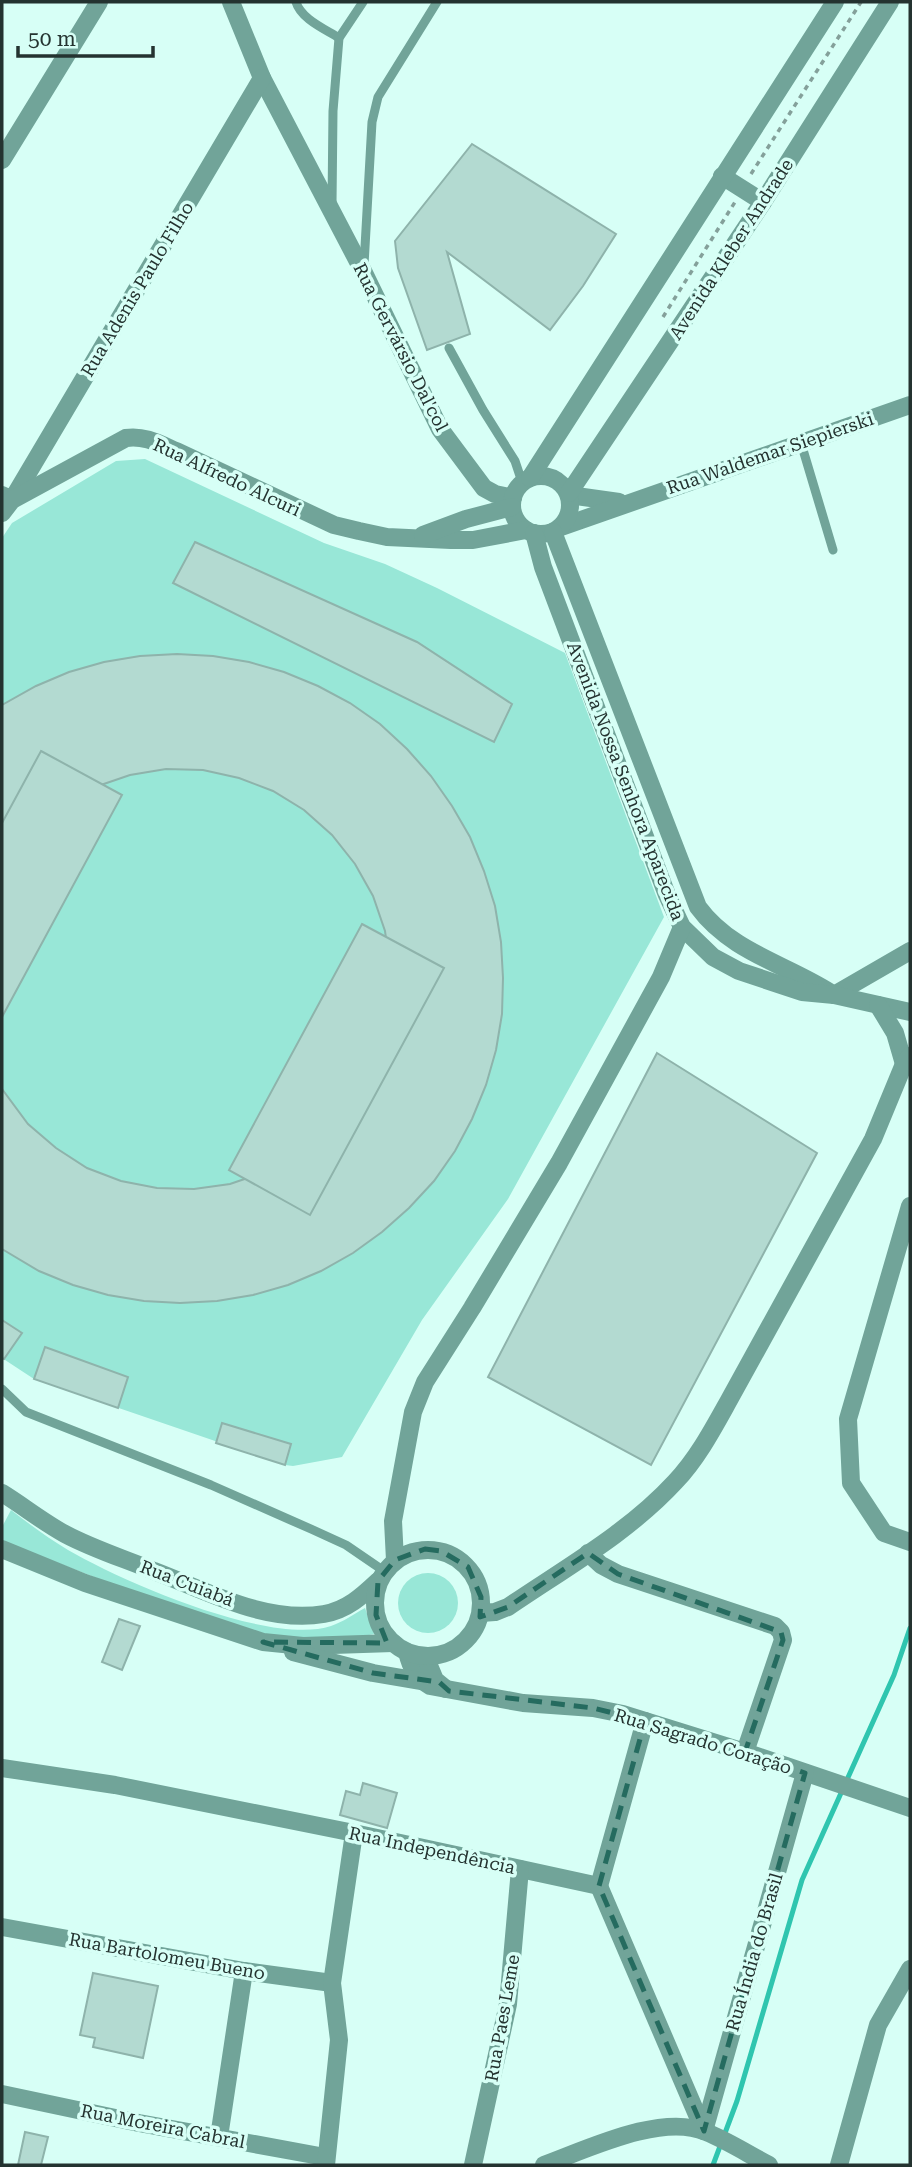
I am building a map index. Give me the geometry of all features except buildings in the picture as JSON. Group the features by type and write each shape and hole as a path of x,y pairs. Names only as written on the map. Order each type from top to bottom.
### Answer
{"street":[{"path":"2,160 99,2"},
{"name":"Rua Gervársio Dal'col","path":"231,2 262,78 364,273 440,429 484,488 495,494 519,491"},
{"path":"519,491 548,476 556,479 569,494 570,512 557,530 530,532 519,524 519,491 835,2"},
{"name":"Avenida Kleber Andrade","path":"569,494 763,202 890,2"},
{"name":"Rua Adenis Paulo Filho","path":"5,503 262,78"},
{"path":"722,176 763,202"},
{"name":"Rua Waldemar Siepierski","path":"557,530 629,501 910,405"},
{"name":"Rua Alfredo Alcuri","path":"5,503 126,438 135,437 165,446 334,526 387,537 473,540 530,532"},
{"name":"Rua Alfredo Alcuri","path":"413,538 466,519 519,491"},
{"name":"Rua Waldemar Siepierski","path":"569,494 599,500 629,501"},
{"name":"Avenida Nossa Senhora Aparecida","path":"557,530 698,907 709,922 737,944 810,979 834,995"},
{"name":"Avenida Nossa Senhora Aparecida","path":"530,532 651,853 682,927 713,957 739,971 802,992 834,995"},
{"path":"420,1681 400,1648 382,1630 376,1615 374,1598 386,1571 413,1412 425,1382 559,1163 661,977 682,927"},
{"path":"834,995 910,951"},
{"path":"834,995 910,1012"},
{"path":"481,1613 508,1607 646,1511 678,1480 705,1442 873,1139 907,1060 878,1005"},
{"path":"910,1206 848,1419 851,1483 884,1532 910,1542"},
{"name":"Rua Cuiabá","path":"2,1493 66,1534 94,1547 225,1598 278,1614 302,1616 327,1614 342,1609 355,1602 386,1571"},
{"name":"Rua Cuiabá","path":"2,1549 85,1583 263,1642 303,1646 400,1648"},
{"path":"386,1571 409,1552 425,1549 441,1551 456,1557 468,1567 477,1581 481,1597 481,1613 476,1627 467,1640 455,1649 441,1655 425,1656 400,1648"},
{"path":"588,1553 601,1565 618,1574 775,1626 780,1632 783,1640 745,1752"},
{"name":"Rua Sagrado Coração","path":"263,1642 373,1674 420,1681 449,1691 523,1703 593,1708 645,1721 910,1808"},
{"path":"425,1656 435,1680 449,1691"},
{"path":"645,1721 599,1886 704,2131"},
{"name":"Rua Independência","path":"2,1768 115,1785 599,1886"},
{"name":"Rua Índia do Brasil","path":"704,2131 805,1773"},
{"path":"325,2161 339,2040 332,1983 354,1833"},
{"name":"Rua Paes Leme","path":"473,2165 508,2004 520,1868"},
{"name":"Rua Bartolomeu Bueno","path":"2,1927 332,1983"},
{"path":"839,2165 878,2025 910,1969"},
{"path":"219,2137 244,1970"},
{"name":"Rua Moreira Cabral","path":"2,2095 219,2137 325,2161"},
{"path":"544,2165 629,2133 679,2128 704,2131 769,2165"}],"lane":[{"path":"296,2 306,16 339,38 363,2"},
{"path":"364,273 372,122 378,97 437,2"},
{"name":"Rua Gervársio Dal'col","path":"331,209 333,111 339,38"},
{"path":"449,348 514,461 519,491"},
{"path":"801,443 833,550"},
{"path":"2,1389 26,1412 211,1485 346,1545 386,1571"}],"path":[{"path":"658,325 861,2"}],"highlighted area":[{"path":"425,1549 441,1551 468,1567 481,1597 480,1617 508,1607 588,1553 618,1574 781,1632 783,1640 745,1752 805,1773 704,2131 599,1886 645,1721 593,1708 449,1691 439,1682 373,1673 263,1642 387,1643 376,1615 378,1581 395,1560"}],"green space":[{"path":"145,459 324,543 385,564 437,588 565,653 664,917 508,1199 422,1320 342,1457 293,1466 34,1379 2,1358 2,538 12,523 116,461"},
{"path":"11,1510 68,1550 124,1578 197,1608 272,1627 304,1630 331,1626 365,1608 374,1634 329,1643 277,1639 112,1584 2,1541 2,1527"},
{"path":"422,1573 434,1573 453,1586 458,1603 456,1615 445,1628 434,1633 422,1633 403,1620 398,1609 398,1597 411,1578"}],"waterway":[{"path":"713,2165 737,2101 802,1880 894,1675 910,1628"}]}
